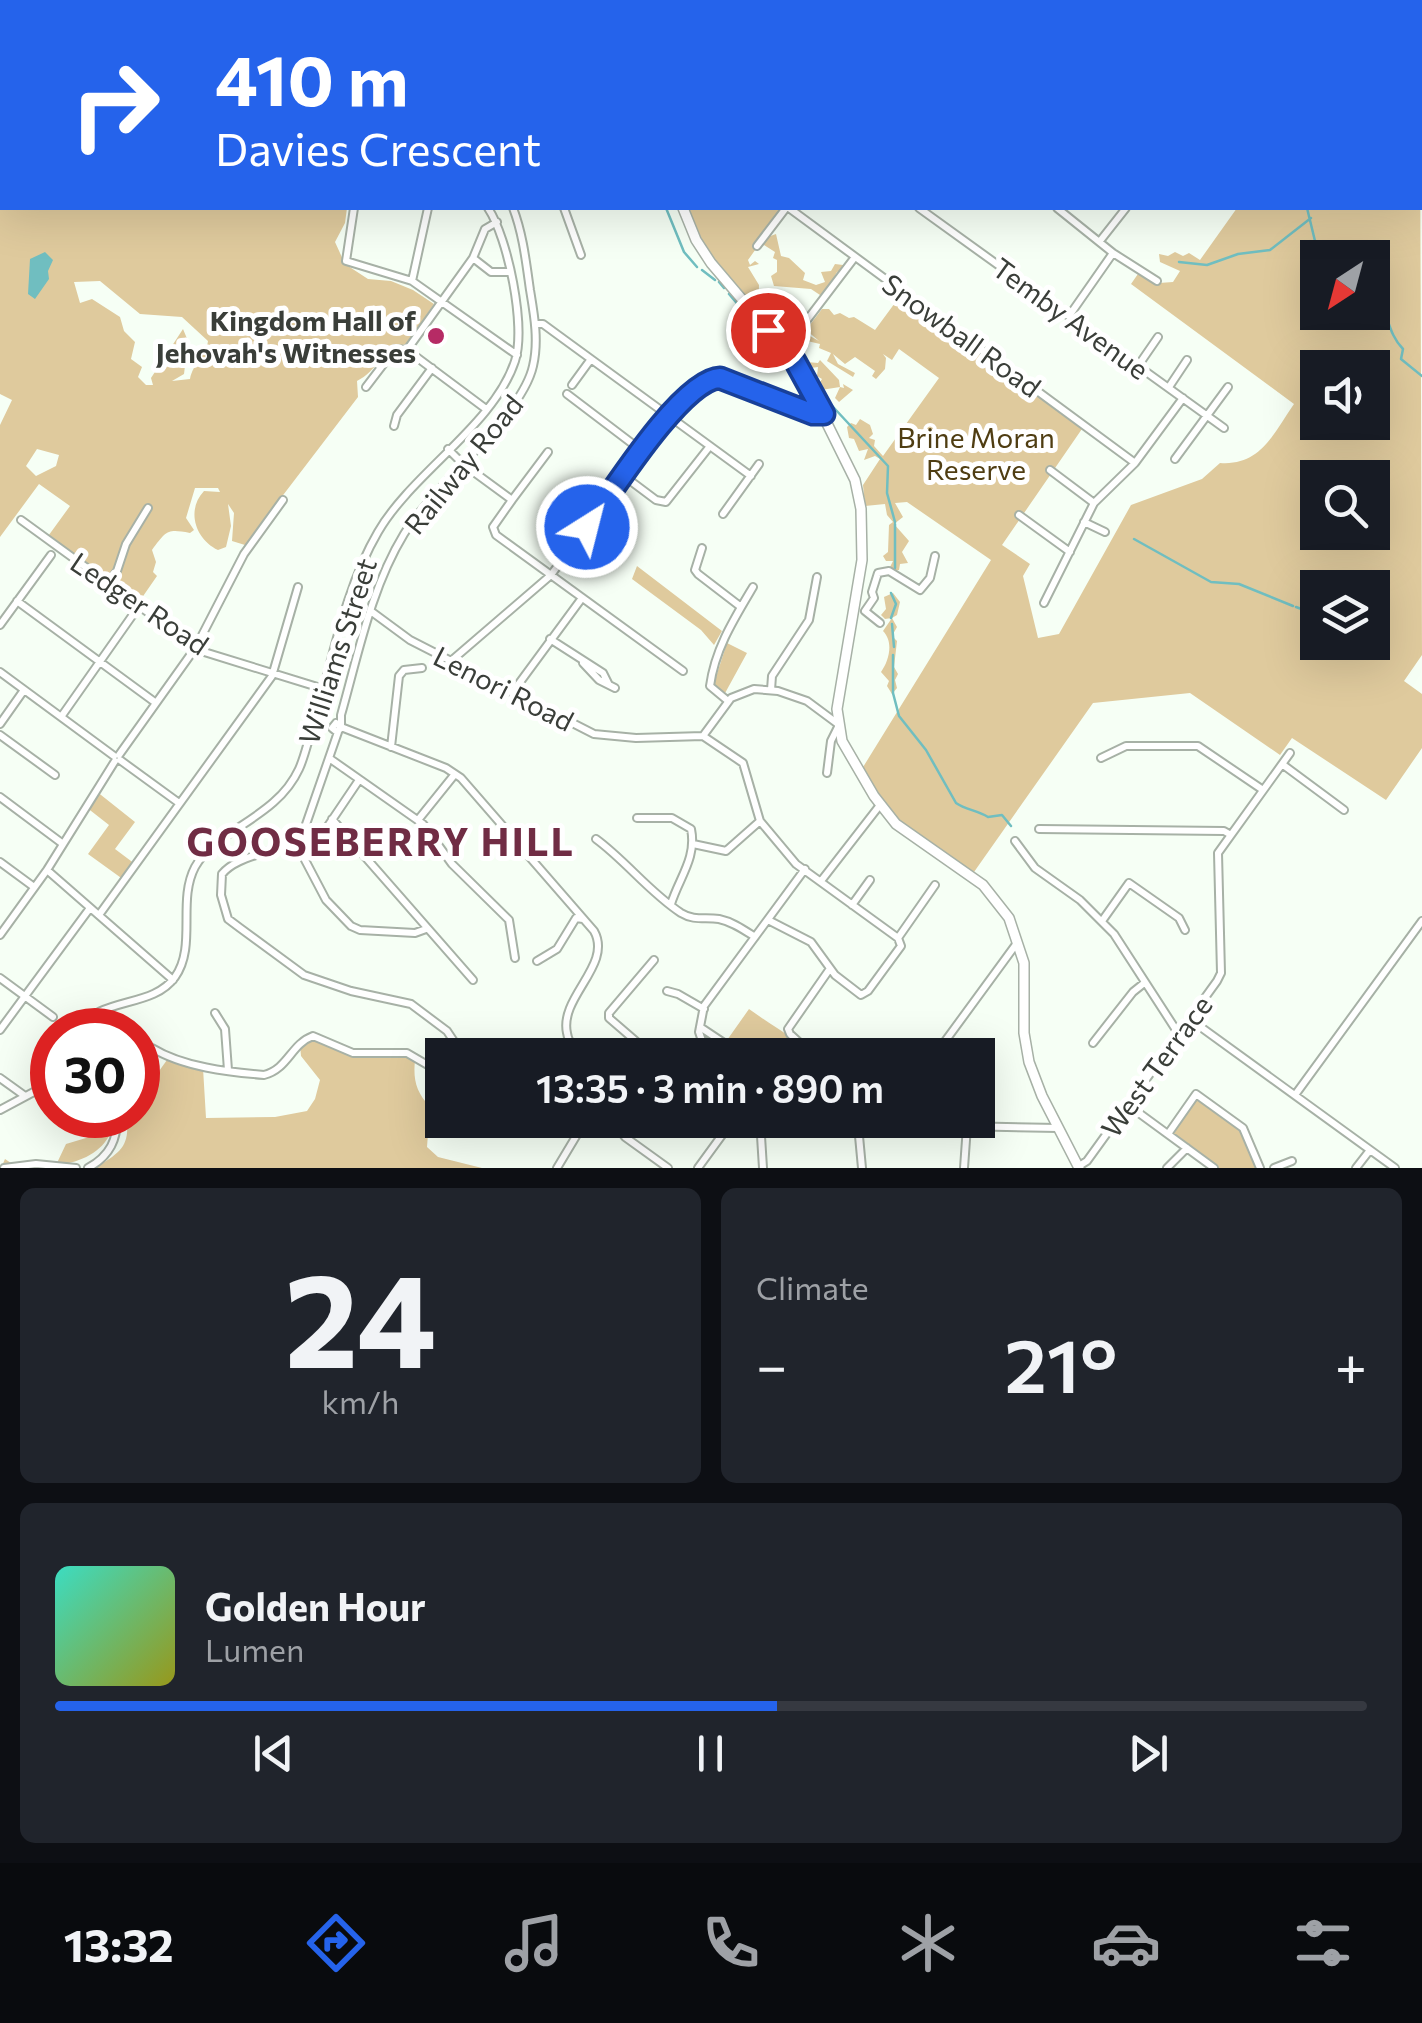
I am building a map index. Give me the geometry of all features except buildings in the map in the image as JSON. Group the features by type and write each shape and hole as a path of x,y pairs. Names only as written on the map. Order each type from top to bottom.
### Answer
{"main road":[{"path":"685,210 694,236 711,262 798,366 852,472 859,496 863,548 860,590 837,709 838,726 848,751 880,805 904,831 987,889 1006,912 1017,948 1026,1053 1056,1124 1081,1166"}],"street":[{"path":"354,210 346,261 412,281 517,355"},
{"path":"412,281 428,210"},
{"path":"489,210 498,222 509,272 518,328 517,355"},
{"name":"Railway Road","path":"452,1038 412,1004 352,991 304,974 228,918 220,879 224,870 234,864 290,844 303,833 371,614 402,538 440,486 524,390 534,366 535,324 521,230 514,210"},
{"path":"565,210 581,254"},
{"path":"758,246 785,210"},
{"name":"Snowball Road","path":"790,210 1136,463"},
{"name":"Temby Avenue","path":"922,210 1224,428"},
{"path":"1059,210 1113,253 1157,281"},
{"path":"1100,241 1124,210"},
{"path":"407,350 473,258 485,229 498,222"},
{"path":"1069,316 1113,253"},
{"path":"785,349 855,256"},
{"path":"473,258 491,272 509,272"},
{"path":"535,324 545,326 751,476"},
{"path":"1138,366 1158,337"},
{"path":"366,387 395,349 407,350 486,410"},
{"name":"Williams Street","path":"173,980 181,966 187,892 195,867 212,847 248,824 280,796 298,771 358,577 374,538 394,509 486,410 517,355"},
{"path":"572,385 591,359"},
{"path":"1169,388 1188,360"},
{"path":"394,426 397,415 432,368"},
{"path":"450,661 551,575 668,415 706,381 716,378 813,414 824,414"},
{"path":"1175,458 1228,388"},
{"path":"567,394 642,451"},
{"path":"1044,603 1094,503 1136,463 1183,398"},
{"path":"624,476 656,500 666,502 710,446"},
{"path":"448,449 512,500"},
{"path":"548,452 494,524 494,533 683,671"},
{"path":"723,514 759,464"},
{"path":"1050,470 1094,503"},
{"path":"2,930 47,870 117,758 196,647 244,554 283,500"},
{"path":"108,584 148,508"},
{"path":"1019,515 1070,552"},
{"name":"Ledger Road","path":"21,520 196,647 324,688"},
{"path":"1084,522 1106,532"},
{"path":"702,548 695,570 741,606"},
{"path":"0,625 51,555"},
{"path":"880,623 865,610 874,598 878,573 884,570 920,590 930,578 934,556"},
{"path":"771,690 772,676 810,620 817,577"},
{"path":"98,915 272,673 298,587"},
{"path":"728,701 710,686 717,652 753,587"},
{"path":"860,590 872,592"},
{"path":"512,693 582,598"},
{"path":"17,601 156,703"},
{"path":"61,717 139,606"},
{"name":"Lenori Road","path":"371,614 450,661 594,734 636,738 703,736"},
{"path":"550,639 603,674 612,686"},
{"path":"391,747 399,676 404,670 422,668"},
{"path":"0,672 179,804"},
{"path":"768,920 811,942 829,969 861,995 901,946 898,938 796,864 760,820 743,763 703,736 728,701 754,688 771,690 807,702 838,726 831,741 827,773"},
{"path":"0,724 24,690"},
{"path":"315,719 454,774 597,935 599,946 567,1017 568,1038"},
{"path":"0,735 56,775"},
{"path":"1101,758 1126,746 1198,746 1263,790"},
{"name":"West Terrace","path":"1081,1166 1180,1036 1220,973 1218,853 1290,753"},
{"path":"329,758 418,820 452,864 509,920 515,958"},
{"path":"1282,764 1344,810"},
{"path":"418,820 454,774"},
{"path":"359,780 305,860 326,900 351,926 415,933 426,929"},
{"path":"0,798 63,844"},
{"path":"821,881 880,805"},
{"path":"637,818 672,818 691,829 693,844 671,905"},
{"path":"332,819 474,980"},
{"path":"693,844 726,851 760,820"},
{"path":"1039,829 1224,831 1231,835"},
{"path":"596,839 684,915 718,918 755,937"},
{"path":"1015,841 1035,868 1102,922 1124,946 1144,984 1180,1036"},
{"path":"0,862 34,887"},
{"path":"703,1038 700,1028 704,1008 806,869"},
{"path":"47,870 173,980 163,992 115,1008"},
{"path":"852,905 870,880"},
{"path":"1102,922 1129,883 1179,918 1185,930"},
{"path":"898,938 935,885"},
{"path":"0,1030 90,908"},
{"path":"537,960 557,948 576,918 584,919"},
{"path":"1295,1095 1422,921"},
{"path":"948,1038 1017,948"},
{"path":"633,1038 608,1013 654,960"},
{"path":"794,1038 788,1028 829,969"},
{"path":"0,978 43,1008"},
{"path":"1093,1043 1133,992 1144,984"},
{"path":"667,991 704,1008"},
{"path":"215,1013 225,1029 228,1070"},
{"path":"1191,1020 1395,1168"},
{"path":"700,1028 716,1038"},
{"path":"160,1053 169,1058 264,1075 275,1072 297,1044 313,1036 354,1053 406,1053 425,1064"},
{"path":"0,1078 25,1096"},
{"path":"0,1110 30,1094"},
{"path":"1168,1134 1196,1094 1243,1128 1260,1168"},
{"path":"1128,1105 1214,1168"},
{"path":"995,1126 1056,1124"},
{"path":"88,1168 109,1151 114,1138"},
{"path":"557,1168 576,1138"},
{"path":"631,1138 668,1168"},
{"path":"698,1168 720,1138"},
{"path":"761,1138 763,1168"},
{"path":"860,1138 862,1168"},
{"path":"964,1168 965,1138"},
{"path":"1167,1168 1188,1148"},
{"path":"1356,1168 1370,1150"},
{"path":"1274,1168 1292,1160"},
{"path":"4,1168 36,1164 76,1168"}],"green space":[{"path":"0,210 347,210 335,242 345,264 368,279 391,281 434,304 407,344 393,349 357,381 358,397 245,545 232,541 234,513 228,504 231,526 226,547 218,550 204,539 196,524 195,507 204,491 220,492 218,488 195,488 186,518 194,530 168,532 157,543 152,550 156,562 153,572 157,576 139,602 46,539 70,506 39,484 0,537 0,425 12,400 0,394","holes":["100,281 140,314 182,317 208,341 190,379 172,381 184,374 188,341 183,329 151,378 153,385 146,385 138,377 142,367 131,359 135,342 124,331 120,317 92,299 80,303 74,282","37,449 59,455 56,466 36,476 26,466"]},
{"path":"688,210 785,210 765,238 776,234 781,256 805,273 803,280 816,285 825,282 821,272 831,271 835,264 843,265 843,270 837,272 823,297 811,289 774,286 771,276 777,272 777,260 763,239 748,260 750,265 755,261 759,264 748,267 759,285 758,310 716,264"},
{"name":"Brine Moran Reserve","path":"1236,210 1420,210 1422,655 1404,681 1422,694 1422,748 1386,800 1292,738 1280,755 1190,693 1093,703 974,872 900,822 860,772 991,560 907,502 895,503 903,517 894,524 909,541 902,552 908,563 893,571 893,561 886,561 883,556 888,552 889,525 893,522 885,504 865,506 863,485 880,459 875,456 864,460 868,449 859,451 854,439 849,438 847,427 851,423 856,425 860,419 870,425 873,434 869,438 875,440 874,446 883,456 939,378 899,349 892,360 883,354 885,369 876,379 872,376 875,371 855,357 845,364 833,354 838,364 855,373 853,377 827,361 831,353 819,348 820,344 803,340 801,343 807,347 800,352 804,355 793,355 799,340 810,336 819,341 806,330 822,309 854,317 875,330 903,292 1084,426 1002,545 1030,564 1023,576 1038,638 1059,634 1131,505 1202,479 1220,463 1234,463 1256,454 1294,404 1131,284 1140,271 1159,283 1173,282 1180,271 1160,262 1159,254 1189,253 1200,260"},
{"path":"754,322 789,356 809,394 761,344 751,325"},
{"path":"820,360 839,380 840,387 821,390 818,367 804,369 807,362"},
{"path":"843,384 853,390 839,402 835,398 840,387 844,388"},
{"path":"637,566 722,631 714,645 701,630 632,579"},
{"path":"893,593 900,602 897,615 881,615 886,609 884,597"},
{"path":"892,618 897,627 892,636 897,641 894,667 898,674 897,688 892,694 887,686 889,681 881,672 889,652 883,631"},
{"path":"727,643 747,653 724,695 715,689 714,683"},
{"path":"96,791 135,822 115,849 135,864 124,880 88,854 109,825 86,807"},
{"path":"749,1009 791,1038 729,1038"},
{"path":"317,1040 347,1054 406,1055 415,1060 416,1085 425,1101 427,1147 438,1157 482,1168 95,1168 112,1157 126,1138 160,1138 160,1070 167,1060 203,1068 206,1118 275,1117 307,1111 320,1080 301,1056 300,1045"},
{"path":"1197,1097 1242,1129 1259,1168 1217,1168 1173,1135"},
{"path":"86,1138 107,1138 90,1155 75,1161 40,1167 1,1168 5,1159 11,1163 57,1163 66,1144"}],"water":[{"path":"45,252 53,260 49,279 35,299 28,294 30,259"}],"waterway":[{"path":"667,210 684,252 697,267"},
{"path":"1307,210 1315,240"},
{"path":"1179,262 1207,265 1238,254 1270,250 1311,218"},
{"path":"702,270 715,280"},
{"path":"719,282 724,288"},
{"path":"729,294 763,340 799,376"},
{"path":"1390,327 1403,349 1401,359 1422,376"},
{"path":"822,395 888,466 887,493 895,522"},
{"path":"895,524 895,568"},
{"path":"1134,539 1211,582 1239,584 1293,606"},
{"path":"891,593 896,604 891,618"},
{"path":"1296,607 1300,608"},
{"path":"892,624 894,647"},
{"path":"893,655 893,693 899,716 926,750 956,803 988,817 1002,815 1011,826"}],"place":[{"name":"Kingdom Hall of Jehovah's Witnesses","path":"436,336"}],"district":[{"name":"GOOSEBERRY HILL","path":"381,840"}],"route":[{"path":"587,527 670,412 709,379 720,378 813,414 824,414 795,361 768,330"}]}
